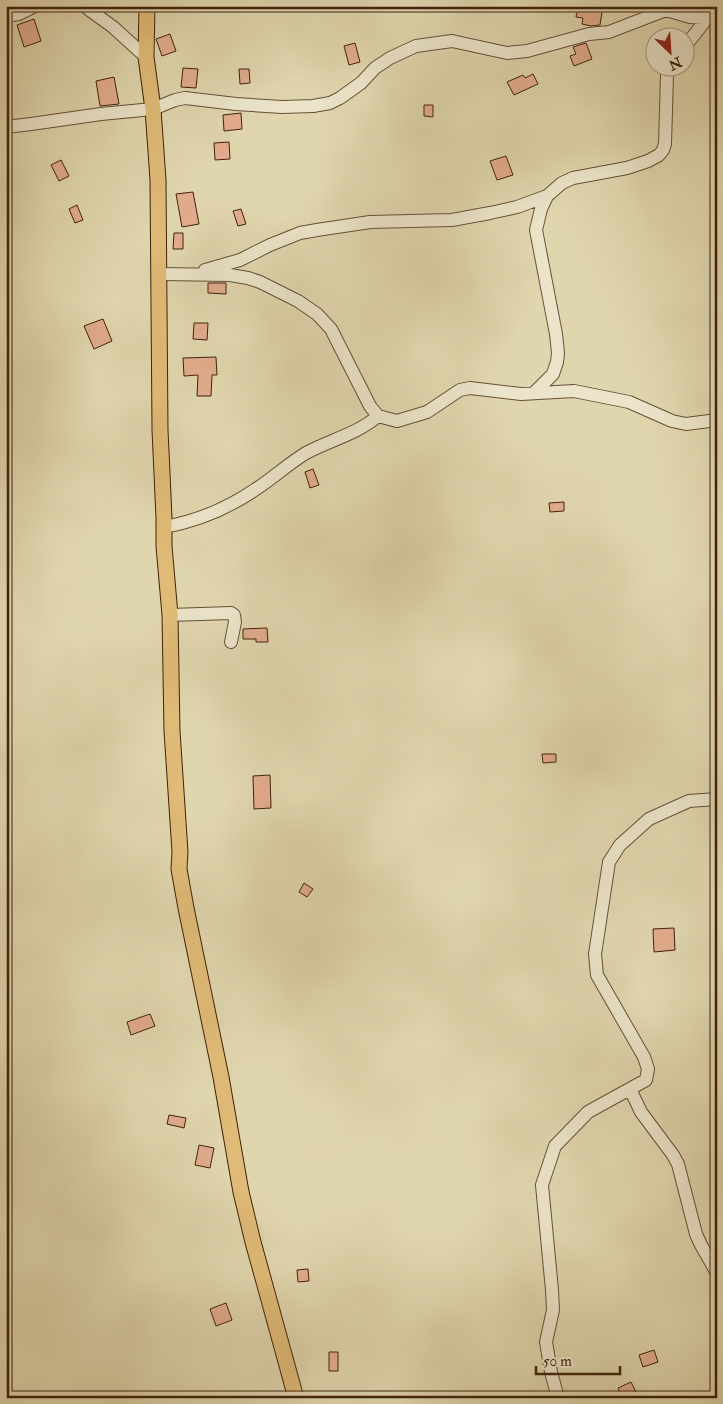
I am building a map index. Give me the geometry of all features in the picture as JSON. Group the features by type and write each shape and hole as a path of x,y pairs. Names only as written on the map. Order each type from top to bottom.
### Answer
{"main road":[{"path":"147,6 146,57 153,109 158,180 160,430 164,546 170,615 172,731 180,852 179,869 221,1077 241,1192 296,1398"}],"street":[{"path":"6,16 19,14 35,6"},
{"path":"84,6 113,27 146,57"},
{"path":"696,32 715,6"},
{"path":"7,127 153,109 185,98 282,107 313,106 330,103 348,93 382,63 416,46 452,40 507,53 527,51 590,34 609,32 666,10 690,17 707,18"},
{"path":"187,275 240,260 300,233 370,222 452,220 490,213 517,207 547,196 567,180 573,178 627,168 648,161 659,155 664,150 666,144 667,78"},
{"path":"535,392 552,374 557,362 558,353 536,230 541,209 547,196"},
{"path":"160,274 230,275 248,278 298,301 316,314 331,329 360,389 378,416 397,421 427,412 460,390 470,388 509,393 574,391 628,402 672,421 686,424 717,420"},
{"path":"164,527 186,523 230,505 257,489 306,453 361,428 378,416"},
{"path":"170,615 231,612 234,615 235,622 232,642"},
{"path":"558,1398 546,1342 553,1310 542,1185 555,1146 588,1112 646,1080 648,1069 644,1057 597,975 595,954 609,862 620,845 649,819 689,801 717,799"},
{"path":"630,1089 641,1112 676,1159 682,1174 690,1216 696,1234 700,1245 717,1274"}],"building":[{"path":"578,6 603,6 600,25 582,24 583,18 576,17"},
{"path":"34,19 41,41 24,47 17,25"},
{"path":"170,34 176,51 162,56 156,39"},
{"path":"355,43 360,62 349,65 344,46"},
{"path":"586,43 592,59 574,66 570,56 576,54 573,47"},
{"path":"183,68 198,69 196,88 181,87"},
{"path":"239,69 249,69 250,83 240,84"},
{"path":"533,74 538,84 514,95 507,82 523,75 525,78"},
{"path":"114,77 119,104 100,106 96,81"},
{"path":"424,105 433,105 433,117 424,116"},
{"path":"241,113 242,129 224,131 223,115"},
{"path":"229,142 230,159 215,160 214,143"},
{"path":"506,156 513,175 497,180 490,161"},
{"path":"61,160 69,176 59,181 51,165"},
{"path":"193,192 199,224 182,227 176,194"},
{"path":"77,205 83,220 75,223 69,209"},
{"path":"241,209 246,224 238,226 233,211"},
{"path":"174,233 183,233 183,249 173,249"},
{"path":"208,283 226,283 226,294 208,293"},
{"path":"103,319 112,341 94,349 84,326"},
{"path":"194,323 208,323 207,340 193,339"},
{"path":"216,357 217,375 212,375 211,396 197,396 198,375 184,376 183,358"},
{"path":"313,469 319,485 310,488 305,472"},
{"path":"564,502 564,511 550,512 549,503"},
{"path":"267,628 268,642 256,642 256,639 243,639 243,629"},
{"path":"542,754 556,754 556,762 543,763"},
{"path":"270,775 271,808 254,809 253,776"},
{"path":"304,883 313,889 307,897 299,892"},
{"path":"674,928 675,950 654,952 653,929"},
{"path":"150,1014 155,1026 131,1035 127,1022"},
{"path":"169,1115 186,1118 184,1128 167,1124"},
{"path":"199,1145 214,1148 210,1168 195,1165"},
{"path":"308,1269 309,1281 298,1282 297,1270"},
{"path":"226,1303 232,1320 216,1326 210,1309"},
{"path":"654,1350 658,1362 643,1367 639,1355"},
{"path":"329,1352 338,1352 338,1371 329,1371"},
{"path":"631,1382 639,1398 622,1398 618,1388"}]}
